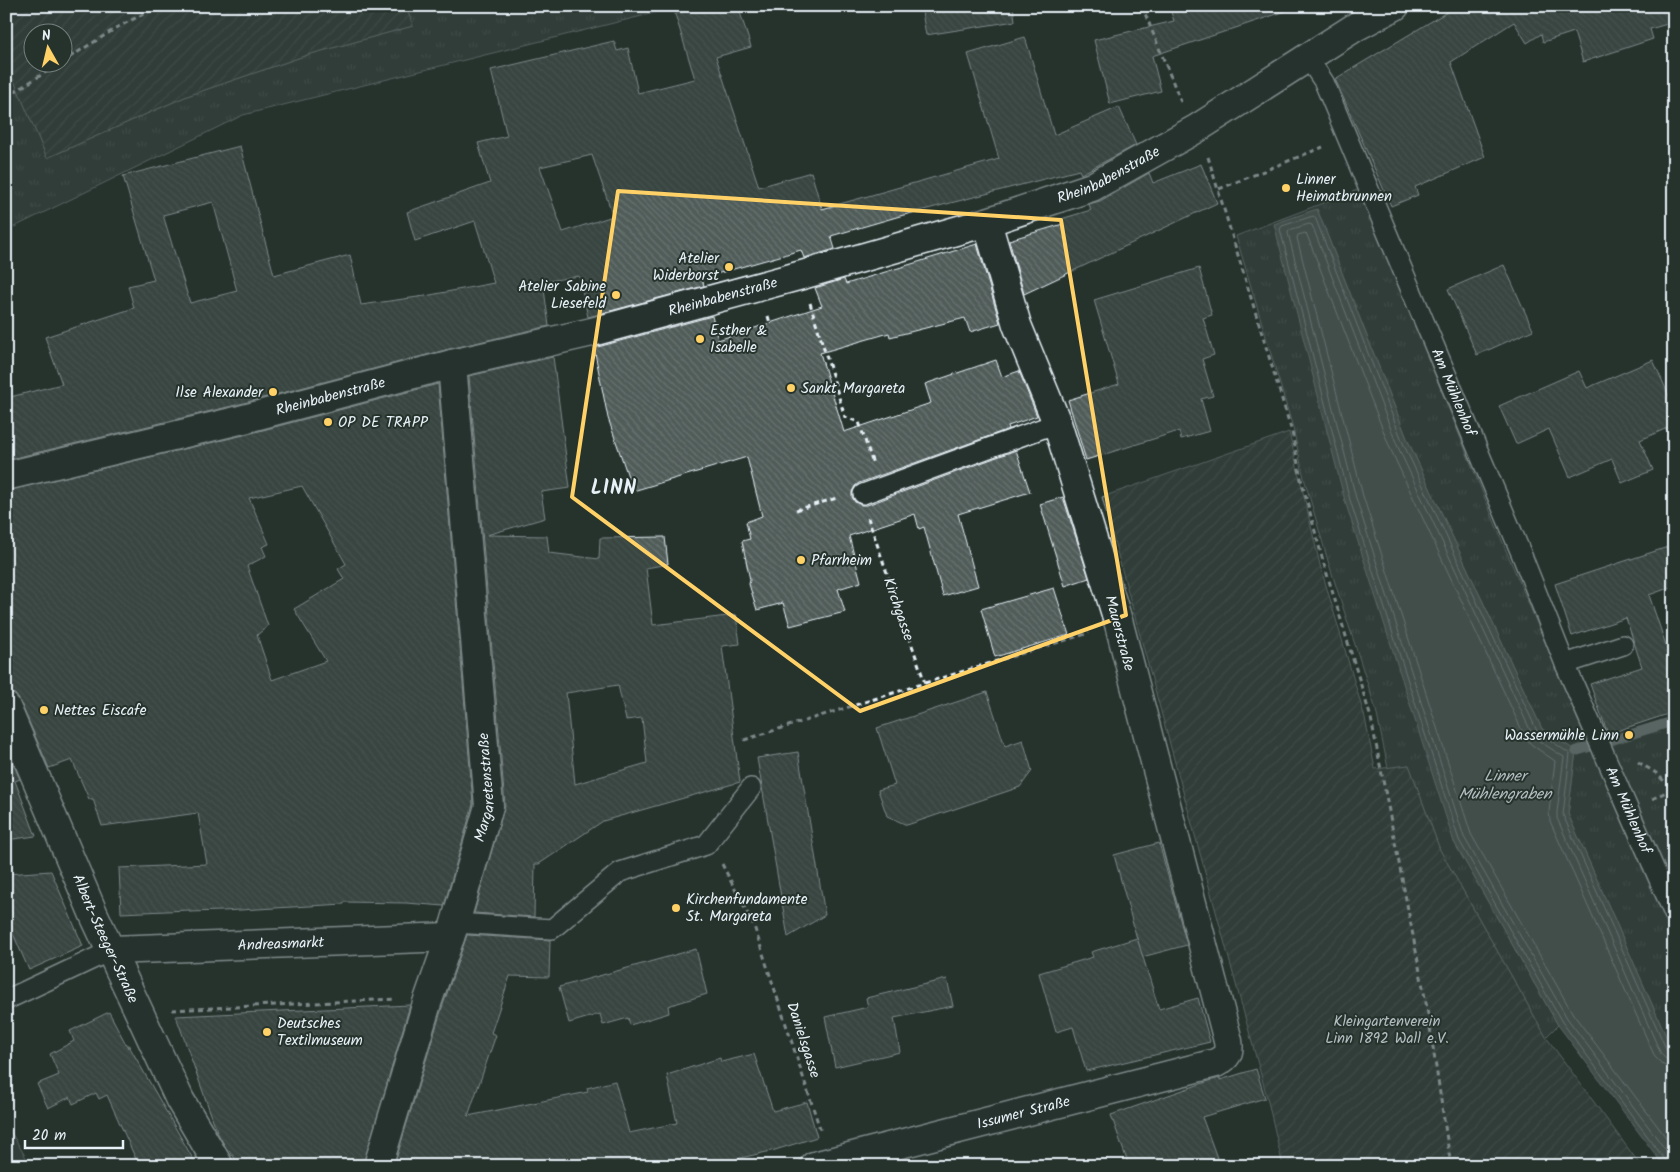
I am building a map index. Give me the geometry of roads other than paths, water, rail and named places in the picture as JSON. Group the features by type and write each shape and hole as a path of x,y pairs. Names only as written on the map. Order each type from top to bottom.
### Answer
{"street":[{"name":"Rheinbabenstraße","path":"6,476 240,420 452,364 592,332 987,222 1092,187 1196,129 1308,58 1354,16 1395,6"},
{"name":"Mauerstraße","path":"987,222 1018,325 1057,423 1119,624 1228,1041 1229,1051"},
{"name":"Margaretenstraße","path":"378,1166 427,1003 453,930 489,806 452,364"},
{"name":"Albert-Steeger-Straße","path":"6,707 94,915 112,950 180,1100 219,1166"},
{"name":"Andreasmarkt","path":"112,950 453,930"},
{"name":"Issumer Straße","path":"822,1164 1216,1063 1226,1058 1229,1051"}],"lane":[{"name":"Am Mühlenhof","path":"1308,58 1324,82 1521,553 1565,664 1674,914"},
{"path":"863,494 1057,423"},
{"path":"1565,664 1623,645"},
{"path":"453,930 552,928 620,872 706,845 751,788"},
{"path":"6,1000 112,950"}],"water":[{"name":"Linner Mühlengraben","path":"1317,209 1408,441 1542,729 1576,751 1568,814 1674,1054 1674,1166 1664,1166 1558,1025 1454,842 1345,501 1274,224"}],"waterway":[{"path":"1576,751 1674,721"}],"place":[{"name":"Linner Heimatbrunnen","path":"1286,188"},
{"name":"Atelier Widerborst","path":"729,267"},
{"name":"Atelier Sabine Liesefeld","path":"616,295"},
{"name":"Esther & Isabelle","path":"700,339"},
{"name":"Sankt Margareta","path":"791,388"},
{"name":"Ilse Alexander","path":"273,392"},
{"name":"OP DE TRAPP","path":"328,422"},
{"name":"Pfarrheim","path":"801,560"},
{"name":"Nettes Eiscafe","path":"44,710"},
{"name":"Wassermühle Linn","path":"1629,735"},
{"name":"Kirchenfundamente St. Margareta","path":"676,908"},
{"name":"Deutsches Textilmuseum","path":"267,1032"}],"district":[{"name":"LINN","path":"614,487"}],"park label":[{"name":"Kleingartenverein Linn 1892 Wall e.V.","path":"1387,1030"}]}
